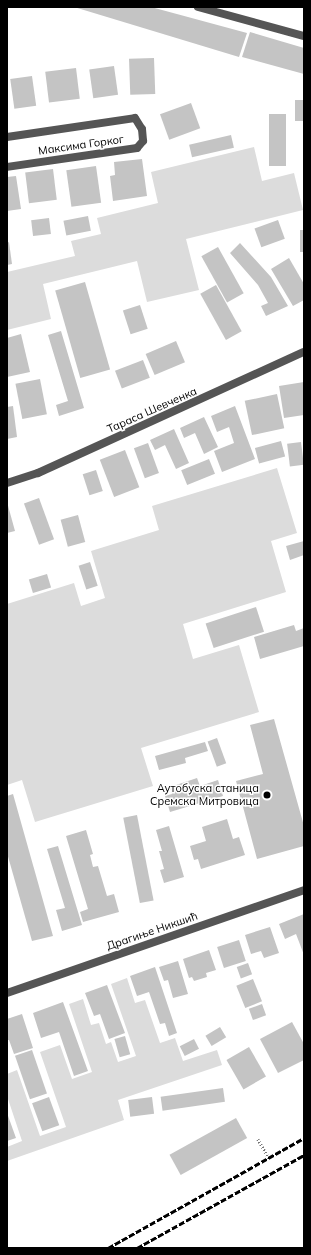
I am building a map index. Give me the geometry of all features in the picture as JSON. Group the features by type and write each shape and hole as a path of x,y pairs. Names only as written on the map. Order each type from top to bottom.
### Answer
{"street":[{"path":"198,7 304,36"},
{"name":"Максима Горког","path":"7,137 135,118 142,129 143,142 137,148 7,167"},
{"name":"Тараса Шевченка","path":"7,483 52,466 304,352"},
{"name":"Драгиње Никшић","path":"7,993 304,890"}],"path":[{"path":"258,1139 268,1158"}],"shaded area":[{"path":"254,147 262,181 294,173 303,210 186,239 199,290 147,302 137,261 43,284 51,319 7,330 7,272 75,256 71,241 101,234 97,218 158,203 151,172"},
{"path":"277,468 297,533 271,541 286,592 183,624 193,659 239,645 259,712 141,748 153,786 35,822 22,780 7,785 7,604 74,583 81,606 105,598 91,551 159,530 152,506"},
{"path":"127,978 135,1003 145,1000 160,1043 175,1038 183,1061 217,1050 222,1065 118,1100 124,1120 7,1161 7,1147 22,1141 7,1096 7,1074 17,1070 40,1136 66,1127 40,1052 60,1045 72,1079 92,1072 69,1004 83,999 91,1025 99,1023 106,1044 111,1042 118,1062 136,1056 111,984"}],"building":[{"path":"74,7 151,7 247,33 239,57"},
{"path":"250,32 304,48 304,74 242,57"},
{"path":"154,58 155,94 130,95 129,59"},
{"path":"114,66 118,95 93,98 89,69"},
{"path":"76,68 80,99 49,103 45,72"},
{"path":"32,76 36,106 14,109 10,79"},
{"path":"295,100 304,100 304,121 295,121"},
{"path":"191,103 200,128 169,140 160,114"},
{"path":"269,114 286,114 286,166 269,166"},
{"path":"231,135 234,148 192,157 189,145"},
{"path":"142,159 147,196 113,201 110,176 115,175 114,162"},
{"path":"96,166 101,203 71,207 66,170"},
{"path":"53,169 57,200 29,203 25,172"},
{"path":"16,176 21,209 7,211 7,177"},
{"path":"88,216 91,231 66,235 63,221"},
{"path":"49,218 51,234 33,236 31,220"},
{"path":"278,220 285,239 261,247 255,229"},
{"path":"300,230 304,230 304,252 300,252"},
{"path":"9,242 12,264 7,265 7,243"},
{"path":"240,243 271,277 288,306 266,316 261,306 268,303 258,285 230,253"},
{"path":"218,247 244,293 227,303 201,256"},
{"path":"289,258 304,284 304,300 293,306 271,269"},
{"path":"85,282 110,369 80,378 55,291"},
{"path":"216,285 242,331 226,340 200,294"},
{"path":"140,305 148,329 131,334 123,311"},
{"path":"61,331 84,408 59,416 56,405 68,401 48,335"},
{"path":"21,334 30,372 7,377 7,338"},
{"path":"176,341 185,362 155,375 146,354"},
{"path":"143,360 150,378 122,388 115,371"},
{"path":"40,379 47,414 22,419 15,384"},
{"path":"304,382 304,415 284,418 279,386"},
{"path":"277,394 284,428 252,435 245,401"},
{"path":"13,406 17,437 7,439 7,407"},
{"path":"235,406 255,459 222,472 214,451 234,443 229,427 217,432 211,416"},
{"path":"204,417 218,447 204,454 195,433 184,438 180,428"},
{"path":"174,429 189,463 176,469 165,445 155,450 150,440"},
{"path":"281,441 285,456 259,463 255,448"},
{"path":"301,442 304,465 290,467 287,444"},
{"path":"148,443 159,473 145,478 134,448"},
{"path":"125,450 139,487 114,497 100,460"},
{"path":"209,459 215,474 187,485 181,470"},
{"path":"96,470 103,491 89,495 83,474"},
{"path":"39,498 54,539 39,545 24,503"},
{"path":"7,502 15,531 7,533"},
{"path":"78,515 85,542 68,547 61,520"},
{"path":"304,541 304,555 290,560 286,546"},
{"path":"90,562 98,586 86,589 79,566"},
{"path":"47,574 51,587 33,593 29,580"},
{"path":"256,607 264,632 214,648 206,623"},
{"path":"294,625 296,631 304,628 304,646 260,659 254,637"},
{"name":"Аутобуска станица Сремска Митровица","path":"274,719 304,826 304,846 257,859 236,781 263,774 250,725"},
{"path":"217,738 226,763 217,767 208,741"},
{"path":"205,742 208,751 185,758 186,763 159,770 155,756"},
{"path":"197,778 200,786 218,780 223,796 170,812 165,796 172,794 170,787"},
{"path":"13,794 53,936 32,941 7,853 7,796"},
{"path":"137,815 154,900 140,903 123,818"},
{"path":"227,819 233,839 239,837 245,855 201,869 198,859 194,860 190,846 206,841 202,827"},
{"path":"169,826 184,877 164,883 160,870 164,869 159,851 162,851 156,830"},
{"path":"86,830 93,854 90,855 93,867 98,866 107,896 114,894 119,912 83,922 80,912 88,909 66,836"},
{"path":"58,846 82,925 62,931 56,910 65,908 47,849"},
{"path":"304,914 304,955 296,934 285,939 279,924"},
{"path":"270,927 279,953 264,958 261,951 251,954 245,935"},
{"path":"239,940 246,961 224,968 217,947"},
{"path":"209,950 216,970 206,973 207,977 194,981 192,977 189,978 183,959"},
{"path":"178,961 188,994 173,998 168,980 164,981 159,967"},
{"path":"248,963 252,974 241,978 237,967"},
{"path":"155,967 177,1033 169,1036 165,1023 160,1024 149,992 137,996 130,976"},
{"path":"253,979 262,1001 245,1008 236,986"},
{"path":"107,985 125,1033 109,1039 100,1014 94,1016 85,993"},
{"path":"63,1002 88,1071 74,1076 59,1032 41,1038 33,1013"},
{"path":"262,1004 266,1015 253,1020 249,1009"},
{"path":"22,1014 33,1048 14,1054 9,1040 7,1040 7,1019"},
{"path":"292,1022 304,1044 304,1060 278,1073 260,1039"},
{"path":"220,1027 226,1037 212,1046 205,1036"},
{"path":"125,1036 130,1054 120,1057 114,1039"},
{"path":"194,1039 199,1049 185,1056 180,1046"},
{"path":"249,1047 266,1076 243,1089 226,1060"},
{"path":"32,1050 47,1093 30,1099 15,1056"},
{"path":"223,1088 225,1102 163,1111 161,1097"},
{"path":"49,1097 59,1125 42,1131 32,1103"},
{"path":"152,1097 154,1114 130,1117 128,1100"},
{"path":"7,1113 16,1138 7,1141"},
{"path":"236,1118 247,1138 181,1175 170,1155"}],"railway":[{"path":"108,1248 304,1138"},
{"path":"137,1248 304,1155"}],"place":[{"name":"Аутобуска станица Сремска Митровица","path":"267,795"}]}
